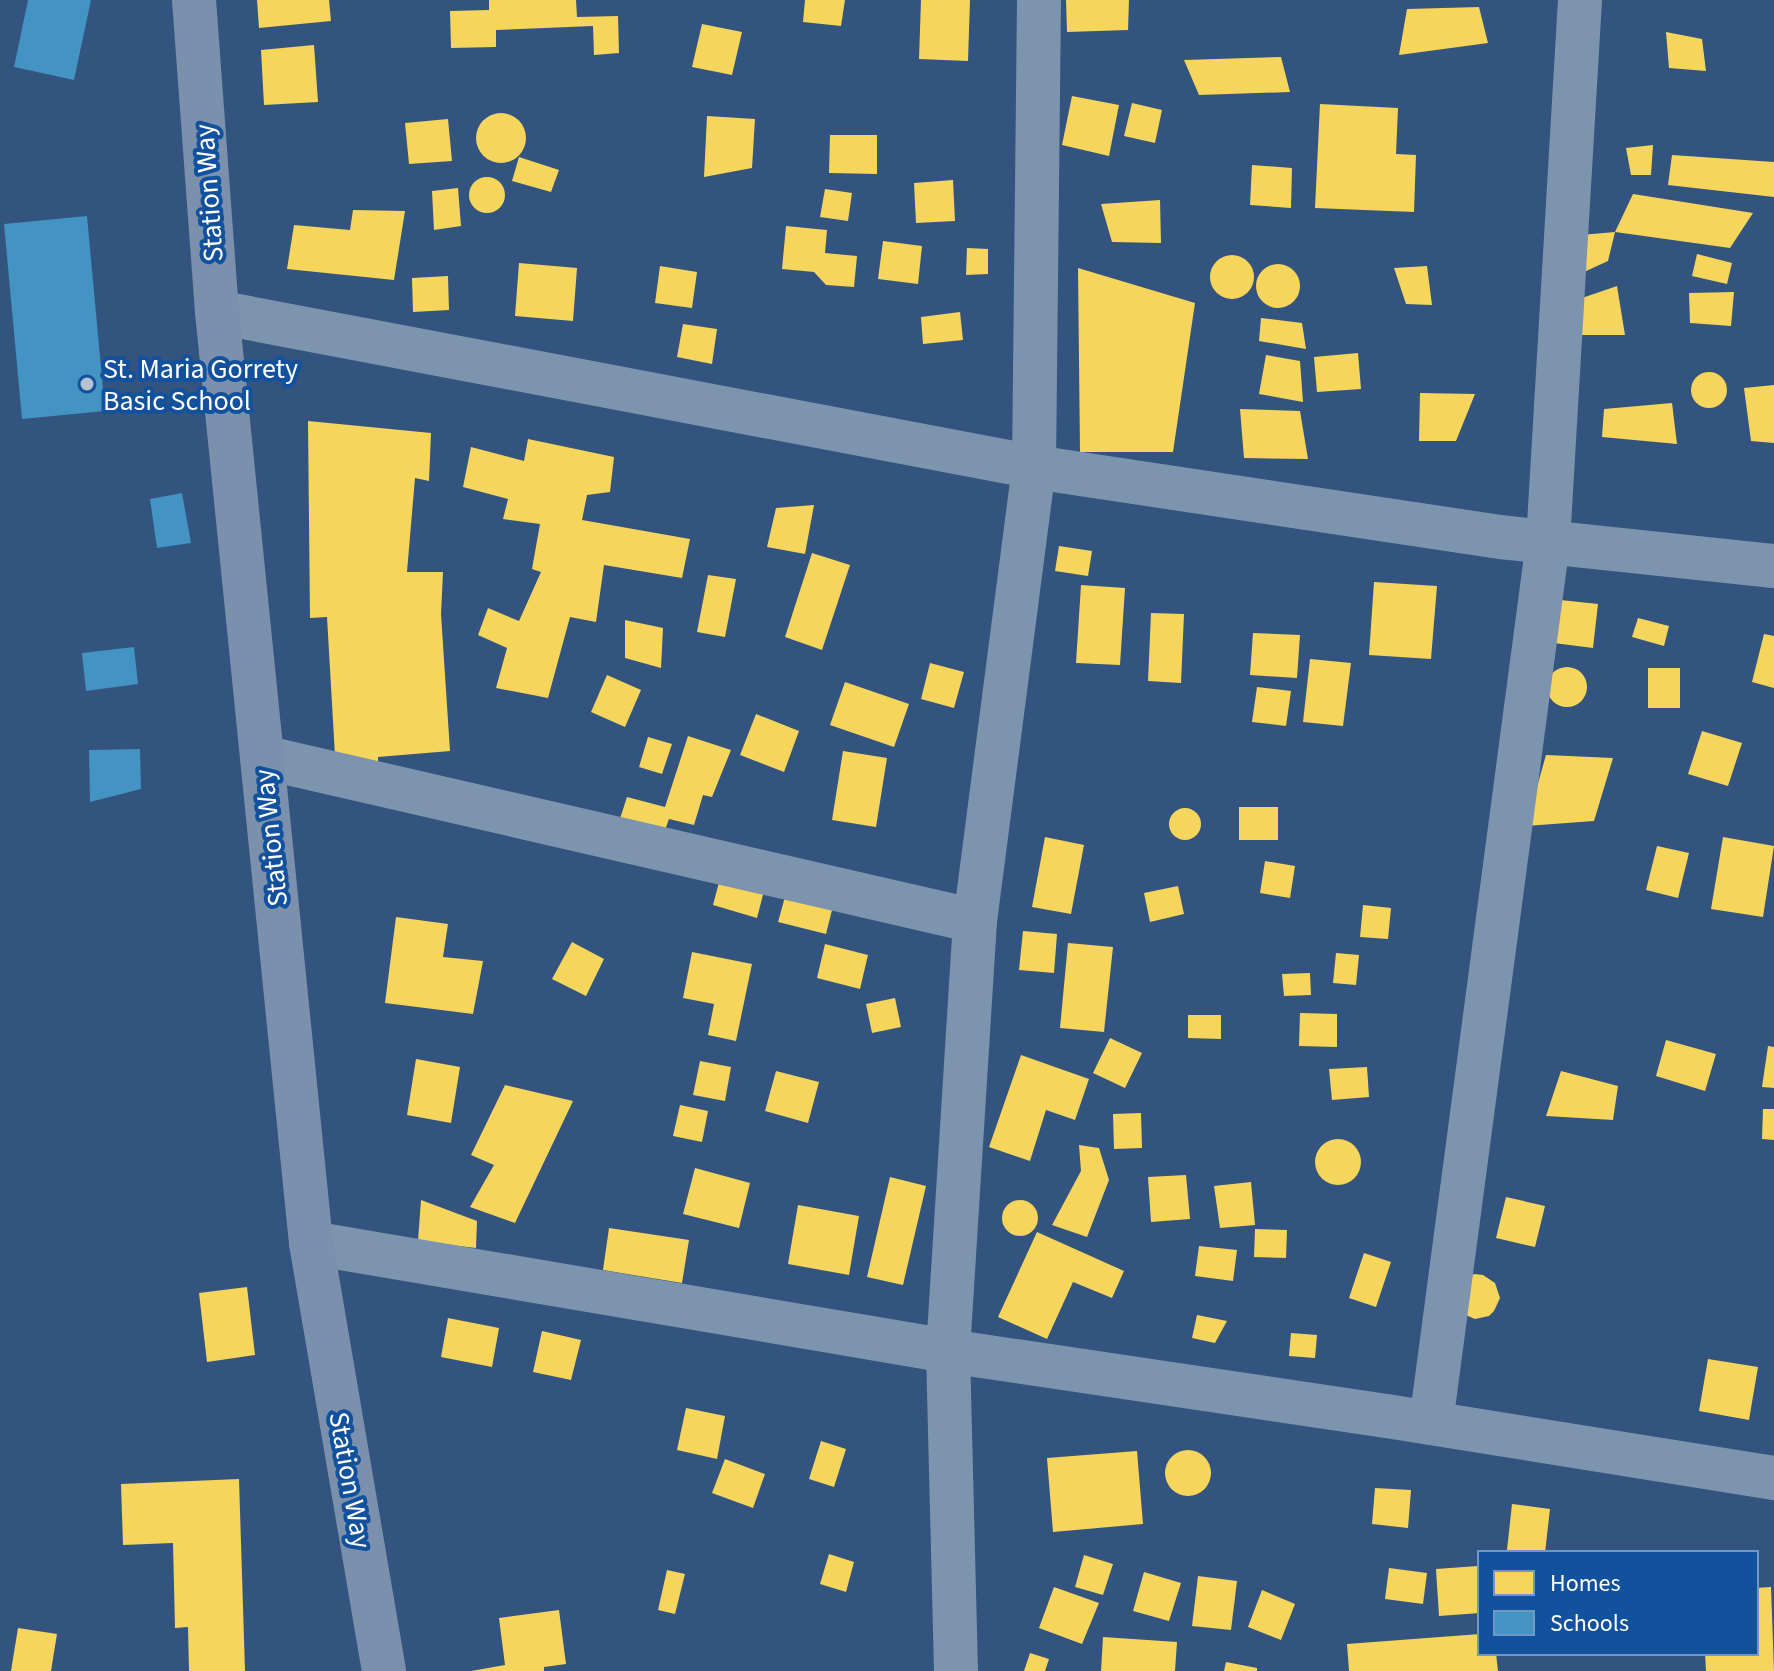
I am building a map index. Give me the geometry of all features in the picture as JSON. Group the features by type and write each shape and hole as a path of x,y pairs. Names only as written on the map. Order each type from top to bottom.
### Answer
{"main road":[{"name":"Station Way","path":"194,0 217,312 311,1243 384,1671"}],"street":[{"path":"956,1671 948,1351 975,921 1034,467 1039,0"},
{"path":"1431,1423 1548,542 1580,0"},
{"path":"217,312 1034,467 1548,542 1774,566"},
{"path":"262,757 975,921"},
{"path":"311,1243 948,1351 1774,1478"}],"building: Homes":[{"path":"257,0 329,0 331,21 259,28"},
{"path":"489,0 576,0 577,17 618,16 619,53 594,55 593,26 496,30 496,47 451,48 450,11 489,10"},
{"path":"805,0 845,0 841,26 803,22"},
{"path":"921,0 970,0 968,61 919,59"},
{"path":"1066,0 1129,0 1128,30 1067,32"},
{"path":"1479,7 1488,43 1399,55 1407,9"},
{"path":"702,24 742,32 732,75 692,67"},
{"path":"1666,32 1702,39 1706,71 1669,68"},
{"path":"314,45 318,102 264,105 261,50"},
{"path":"1281,57 1290,92 1199,95 1184,60"},
{"path":"1072,96 1119,105 1109,156 1062,145"},
{"path":"1132,103 1162,110 1155,143 1124,136"},
{"path":"1320,104 1398,108 1396,154 1416,155 1414,212 1315,208"},
{"path":"501,113 519,120 526,138 519,156 501,163 483,156 476,138 483,120"},
{"path":"707,116 755,119 752,168 704,177"},
{"path":"448,119 452,161 409,164 405,123"},
{"path":"830,135 877,135 877,174 829,173"},
{"path":"1653,145 1651,175 1631,175 1626,148"},
{"path":"1672,155 1774,162 1774,197 1668,185"},
{"path":"519,157 559,170 551,192 512,181"},
{"path":"1252,165 1292,168 1291,208 1250,205"},
{"path":"487,177 499,183 505,195 499,207 487,213 475,207 469,195 475,183"},
{"path":"953,180 955,221 916,223 914,183"},
{"path":"458,188 461,226 434,230 432,191"},
{"path":"825,189 852,193 848,221 820,217"},
{"path":"1633,194 1753,213 1730,248 1615,232"},
{"path":"1160,200 1161,243 1112,242 1101,204"},
{"path":"353,210 405,211 394,280 287,269 294,225 350,230"},
{"path":"786,226 827,230 825,253 857,256 854,287 826,285 814,272 782,269"},
{"path":"1615,232 1608,261 1584,272 1581,235"},
{"path":"883,241 922,246 918,284 878,279"},
{"path":"967,248 988,249 988,274 966,275"},
{"path":"1697,254 1732,263 1727,284 1692,276"},
{"path":"1232,255 1247,262 1254,277 1247,292 1232,299 1217,292 1210,277 1217,262"},
{"path":"519,263 577,268 573,321 515,316"},
{"path":"1278,264 1294,270 1300,286 1294,302 1278,308 1262,302 1256,286 1262,270"},
{"path":"660,266 697,272 692,308 655,303"},
{"path":"1427,266 1432,305 1406,304 1394,268"},
{"path":"1078,268 1195,303 1173,452 1080,452"},
{"path":"448,276 449,310 413,312 412,278"},
{"path":"1617,286 1625,335 1581,335 1582,298"},
{"path":"1734,292 1731,326 1690,323 1689,293"},
{"path":"960,312 963,340 923,344 921,317"},
{"path":"1261,318 1302,323 1306,349 1259,341"},
{"path":"683,324 717,329 712,364 677,357"},
{"path":"1358,353 1361,389 1317,392 1314,357"},
{"path":"1266,355 1300,361 1303,402 1259,394"},
{"path":"1709,372 1722,377 1727,390 1722,403 1709,408 1696,403 1691,390 1696,377"},
{"path":"1774,385 1774,443 1751,441 1744,388"},
{"path":"1420,393 1475,394 1456,441 1419,441"},
{"path":"1672,403 1677,444 1602,437 1604,409"},
{"path":"1240,409 1300,411 1308,459 1244,458"},
{"path":"308,421 431,433 429,481 415,478 407,572 443,572 441,614 450,751 378,757 378,772 336,773 327,617 310,618"},
{"path":"528,439 614,457 610,492 587,495 582,520 690,539 682,578 604,565 596,622 570,617 548,698 496,688 507,648 478,635 488,608 519,621 541,572 532,569 540,524 503,519 508,499 463,487 471,447 524,461"},
{"path":"814,505 805,554 767,547 776,508"},
{"path":"1059,546 1092,551 1088,576 1055,571"},
{"path":"812,553 850,565 822,650 785,637"},
{"path":"708,575 736,579 725,637 697,632"},
{"path":"1374,582 1437,586 1431,659 1369,655"},
{"path":"1081,585 1125,588 1120,665 1076,663"},
{"path":"1551,599 1598,604 1593,648 1546,642"},
{"path":"1151,613 1184,614 1181,683 1148,681"},
{"path":"1638,618 1669,626 1664,646 1632,637"},
{"path":"625,620 663,628 661,668 625,658"},
{"path":"1253,633 1300,635 1297,678 1250,675"},
{"path":"1764,634 1774,636 1774,688 1752,682"},
{"path":"1310,659 1351,663 1343,726 1303,722"},
{"path":"930,663 964,672 954,708 921,699"},
{"path":"1567,667 1581,673 1587,687 1581,701 1567,707 1553,701 1547,687 1553,673"},
{"path":"1648,668 1680,668 1680,708 1648,708"},
{"path":"607,675 641,690 625,727 591,712"},
{"path":"845,682 909,704 894,747 830,725"},
{"path":"1257,687 1291,691 1286,726 1252,722"},
{"path":"756,714 799,731 784,772 740,755"},
{"path":"1702,731 1742,743 1728,786 1688,774"},
{"path":"688,736 731,750 712,797 703,795 694,825 669,819 660,844 617,828 627,797 665,807"},
{"path":"648,737 672,744 662,774 639,767"},
{"path":"843,751 887,758 876,827 832,820"},
{"path":"1546,755 1613,758 1594,821 1526,826"},
{"path":"1239,807 1278,807 1278,840 1239,840"},
{"path":"1185,808 1196,813 1201,824 1196,835 1185,840 1174,835 1169,824 1174,813"},
{"path":"1045,837 1084,845 1071,914 1032,907"},
{"path":"1723,837 1774,846 1763,917 1711,909"},
{"path":"1657,846 1689,853 1678,898 1646,890"},
{"path":"1265,861 1295,866 1290,898 1260,893"},
{"path":"723,867 767,879 757,918 713,905"},
{"path":"788,886 835,898 826,934 778,922"},
{"path":"1178,886 1184,914 1150,922 1144,893"},
{"path":"1363,905 1391,908 1388,939 1360,937"},
{"path":"396,917 448,924 443,957 483,961 473,1014 385,1003"},
{"path":"1023,931 1057,934 1054,973 1019,970"},
{"path":"572,942 604,959 586,996 552,979"},
{"path":"1068,943 1113,947 1104,1032 1060,1028"},
{"path":"825,944 868,955 860,989 817,978"},
{"path":"692,952 752,964 736,1041 708,1035 714,1004 683,998"},
{"path":"1336,953 1359,955 1356,985 1333,983"},
{"path":"1310,973 1311,995 1284,996 1282,974"},
{"path":"895,998 901,1027 872,1033 866,1004"},
{"path":"1300,1013 1337,1014 1337,1047 1299,1046"},
{"path":"1188,1015 1221,1015 1221,1039 1188,1038"},
{"path":"1110,1038 1142,1053 1125,1088 1093,1073"},
{"path":"1666,1040 1716,1054 1705,1091 1656,1076"},
{"path":"1768,1046 1774,1047 1774,1088 1762,1087"},
{"path":"1021,1055 1089,1079 1075,1120 1046,1110 1030,1161 989,1147"},
{"path":"416,1059 460,1067 451,1123 407,1115"},
{"path":"700,1061 731,1067 725,1101 693,1095"},
{"path":"1367,1067 1369,1097 1332,1100 1329,1069"},
{"path":"776,1071 819,1082 808,1123 765,1111"},
{"path":"1561,1071 1618,1086 1613,1120 1546,1116"},
{"path":"505,1085 573,1101 515,1223 470,1207 494,1165 471,1155"},
{"path":"680,1105 708,1111 702,1142 673,1136"},
{"path":"1763,1109 1774,1109 1774,1140 1762,1139"},
{"path":"1141,1113 1142,1148 1114,1149 1113,1114"},
{"path":"1338,1139 1354,1146 1361,1162 1354,1178 1338,1185 1322,1178 1315,1162 1322,1146"},
{"path":"1079,1145 1099,1148 1109,1180 1087,1237 1052,1225 1081,1171"},
{"path":"695,1168 750,1183 739,1228 683,1214"},
{"path":"1186,1175 1190,1219 1151,1222 1148,1177"},
{"path":"890,1177 926,1186 903,1285 867,1277"},
{"path":"1251,1182 1255,1225 1220,1228 1214,1186"},
{"path":"1506,1197 1545,1206 1535,1247 1496,1238"},
{"path":"421,1200 477,1221 476,1248 418,1241"},
{"path":"1020,1200 1033,1205 1038,1218 1033,1231 1020,1236 1007,1231 1002,1218 1007,1205"},
{"path":"798,1205 859,1216 849,1275 788,1264"},
{"path":"609,1228 689,1240 682,1283 603,1270"},
{"path":"1255,1229 1287,1230 1286,1258 1254,1257"},
{"path":"1037,1232 1124,1271 1112,1298 1073,1282 1047,1339 998,1317"},
{"path":"1199,1246 1237,1250 1233,1281 1195,1276"},
{"path":"1364,1253 1391,1262 1376,1307 1349,1298"},
{"path":"1475,1274 1495,1283 1500,1298 1489,1316 1475,1319 1461,1313 1469,1276"},
{"path":"247,1287 255,1355 207,1362 199,1293"},
{"path":"1197,1315 1227,1321 1215,1343 1192,1338"},
{"path":"448,1318 499,1328 492,1367 441,1357"},
{"path":"542,1331 581,1340 571,1380 533,1372"},
{"path":"1291,1333 1317,1335 1315,1358 1289,1356"},
{"path":"1708,1359 1758,1367 1749,1420 1699,1411"},
{"path":"686,1408 725,1416 717,1459 677,1450"},
{"path":"821,1441 846,1449 834,1487 809,1479"},
{"path":"1188,1450 1204,1457 1211,1473 1204,1489 1188,1496 1172,1489 1165,1473 1172,1457"},
{"path":"1137,1451 1143,1524 1053,1532 1047,1458"},
{"path":"725,1459 765,1474 753,1508 712,1493"},
{"path":"239,1479 245,1671 189,1671 188,1627 175,1628 173,1543 123,1545 121,1484"},
{"path":"1375,1488 1411,1490 1408,1528 1372,1524"},
{"path":"1512,1504 1550,1509 1545,1551 1507,1550"},
{"path":"829,1554 854,1562 846,1592 820,1584"},
{"path":"1084,1555 1113,1564 1103,1595 1075,1587"},
{"path":"1478,1566 1478,1613 1439,1616 1436,1569"},
{"path":"1389,1568 1427,1573 1423,1604 1385,1599"},
{"path":"667,1570 685,1574 675,1614 658,1610"},
{"path":"1144,1572 1181,1583 1169,1621 1133,1611"},
{"path":"1198,1576 1237,1581 1231,1630 1192,1626"},
{"path":"1054,1587 1099,1603 1082,1644 1039,1628"},
{"path":"1771,1587 1774,1671 1706,1671 1705,1655 1758,1655 1758,1588"},
{"path":"1262,1590 1295,1604 1281,1640 1248,1627"},
{"path":"559,1610 566,1664 544,1667 544,1671 471,1671 505,1665 499,1618"},
{"path":"18,1628 57,1634 51,1671 11,1671"},
{"path":"1478,1634 1478,1655 1496,1655 1498,1671 1349,1671 1347,1644"},
{"path":"1103,1637 1177,1642 1175,1671 1101,1671"},
{"path":"1030,1653 1049,1659 1045,1671 1024,1671"},
{"path":"1226,1662 1257,1668 1257,1671 1224,1671"}],"building: Schools":[{"path":"28,0 91,0 74,80 14,67"},
{"path":"87,216 105,411 22,419 4,224"},
{"path":"182,493 191,543 157,548 150,499"},
{"path":"134,647 138,684 86,691 82,653"},
{"path":"140,749 141,789 90,802 89,750"}],"place":[{"name":"St. Maria Gorrety Basic School","path":"87,384"}]}
